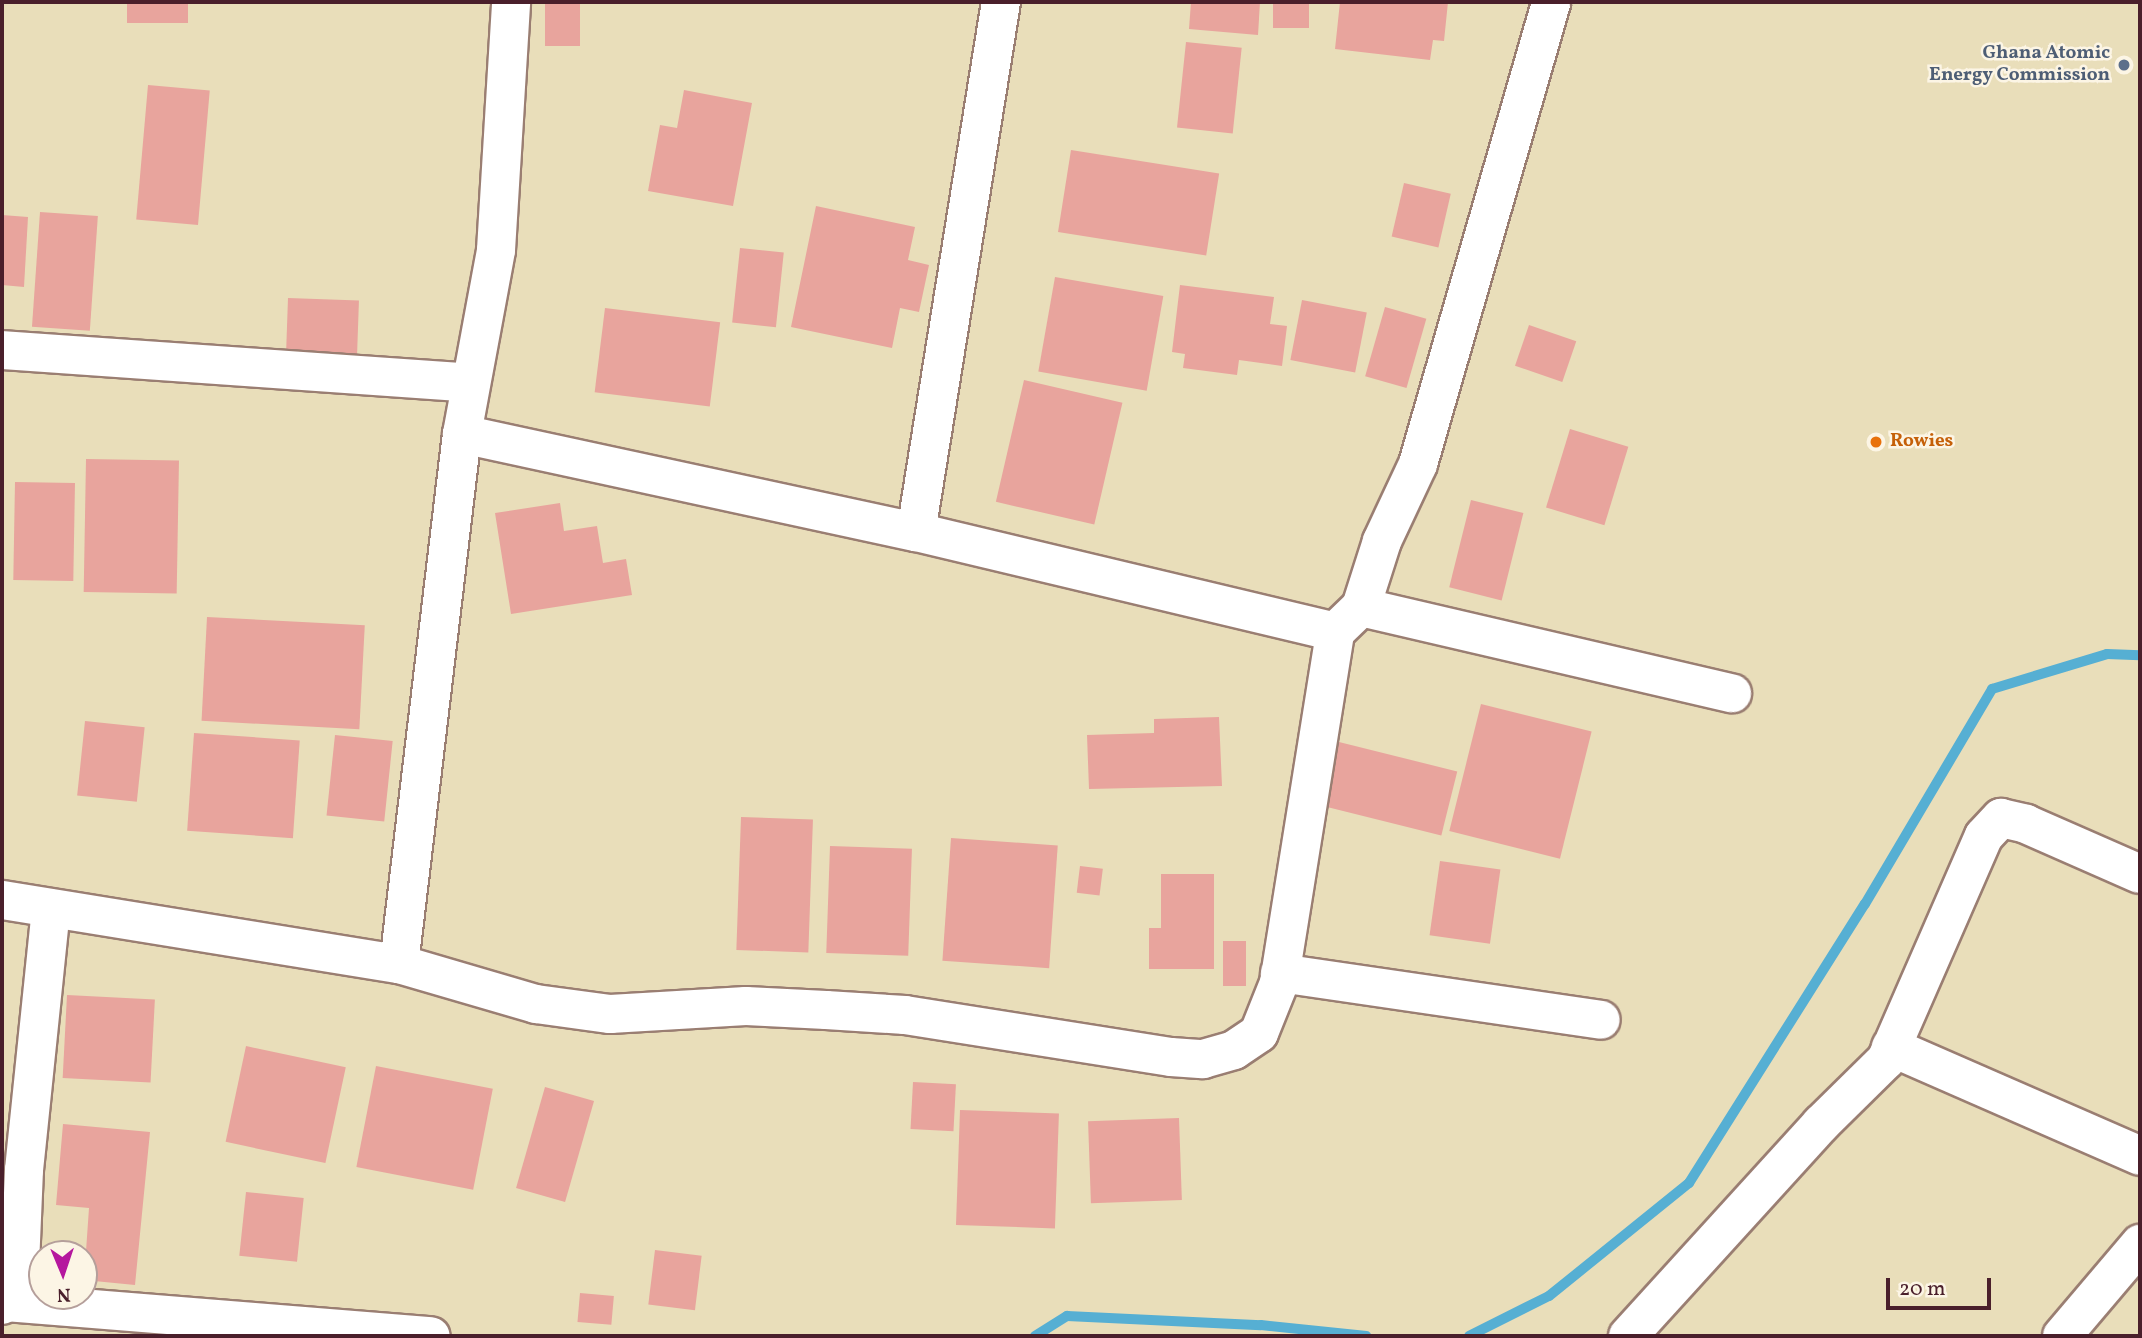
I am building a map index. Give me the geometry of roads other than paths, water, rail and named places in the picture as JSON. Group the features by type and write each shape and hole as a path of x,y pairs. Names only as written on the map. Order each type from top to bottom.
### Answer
{"street":[{"path":"399,964 462,434 496,250 511,2"},
{"path":"916,532 1001,2"},
{"path":"2,900 399,964 536,1004 610,1014 746,1006 905,1015 1203,1059 1234,1050 1259,1033 1280,973 1348,620 1418,464 1551,2"},
{"path":"2,350 470,383"},
{"path":"462,434 916,532 1348,620 1732,693"},
{"path":"1628,1336 1821,1124 1886,1060 1984,836 2001,818 2026,824 2140,874"},
{"path":"51,908 18,1276 4,1304 431,1336"},
{"path":"1280,973 1601,1020"},
{"path":"1891,1047 2140,1156"},
{"path":"2062,1336 2140,1244"}],"waterway":[{"path":"1469,1336 1549,1296 1689,1183 1865,904 1992,689 2107,654 2140,655"},
{"path":"1035,1336 1067,1316 1261,1325 1366,1336"}],"place":[{"name":"Ghana Atomic Energy Commission","path":"2124,65"},
{"name":"Rowies","path":"1876,442"}]}
